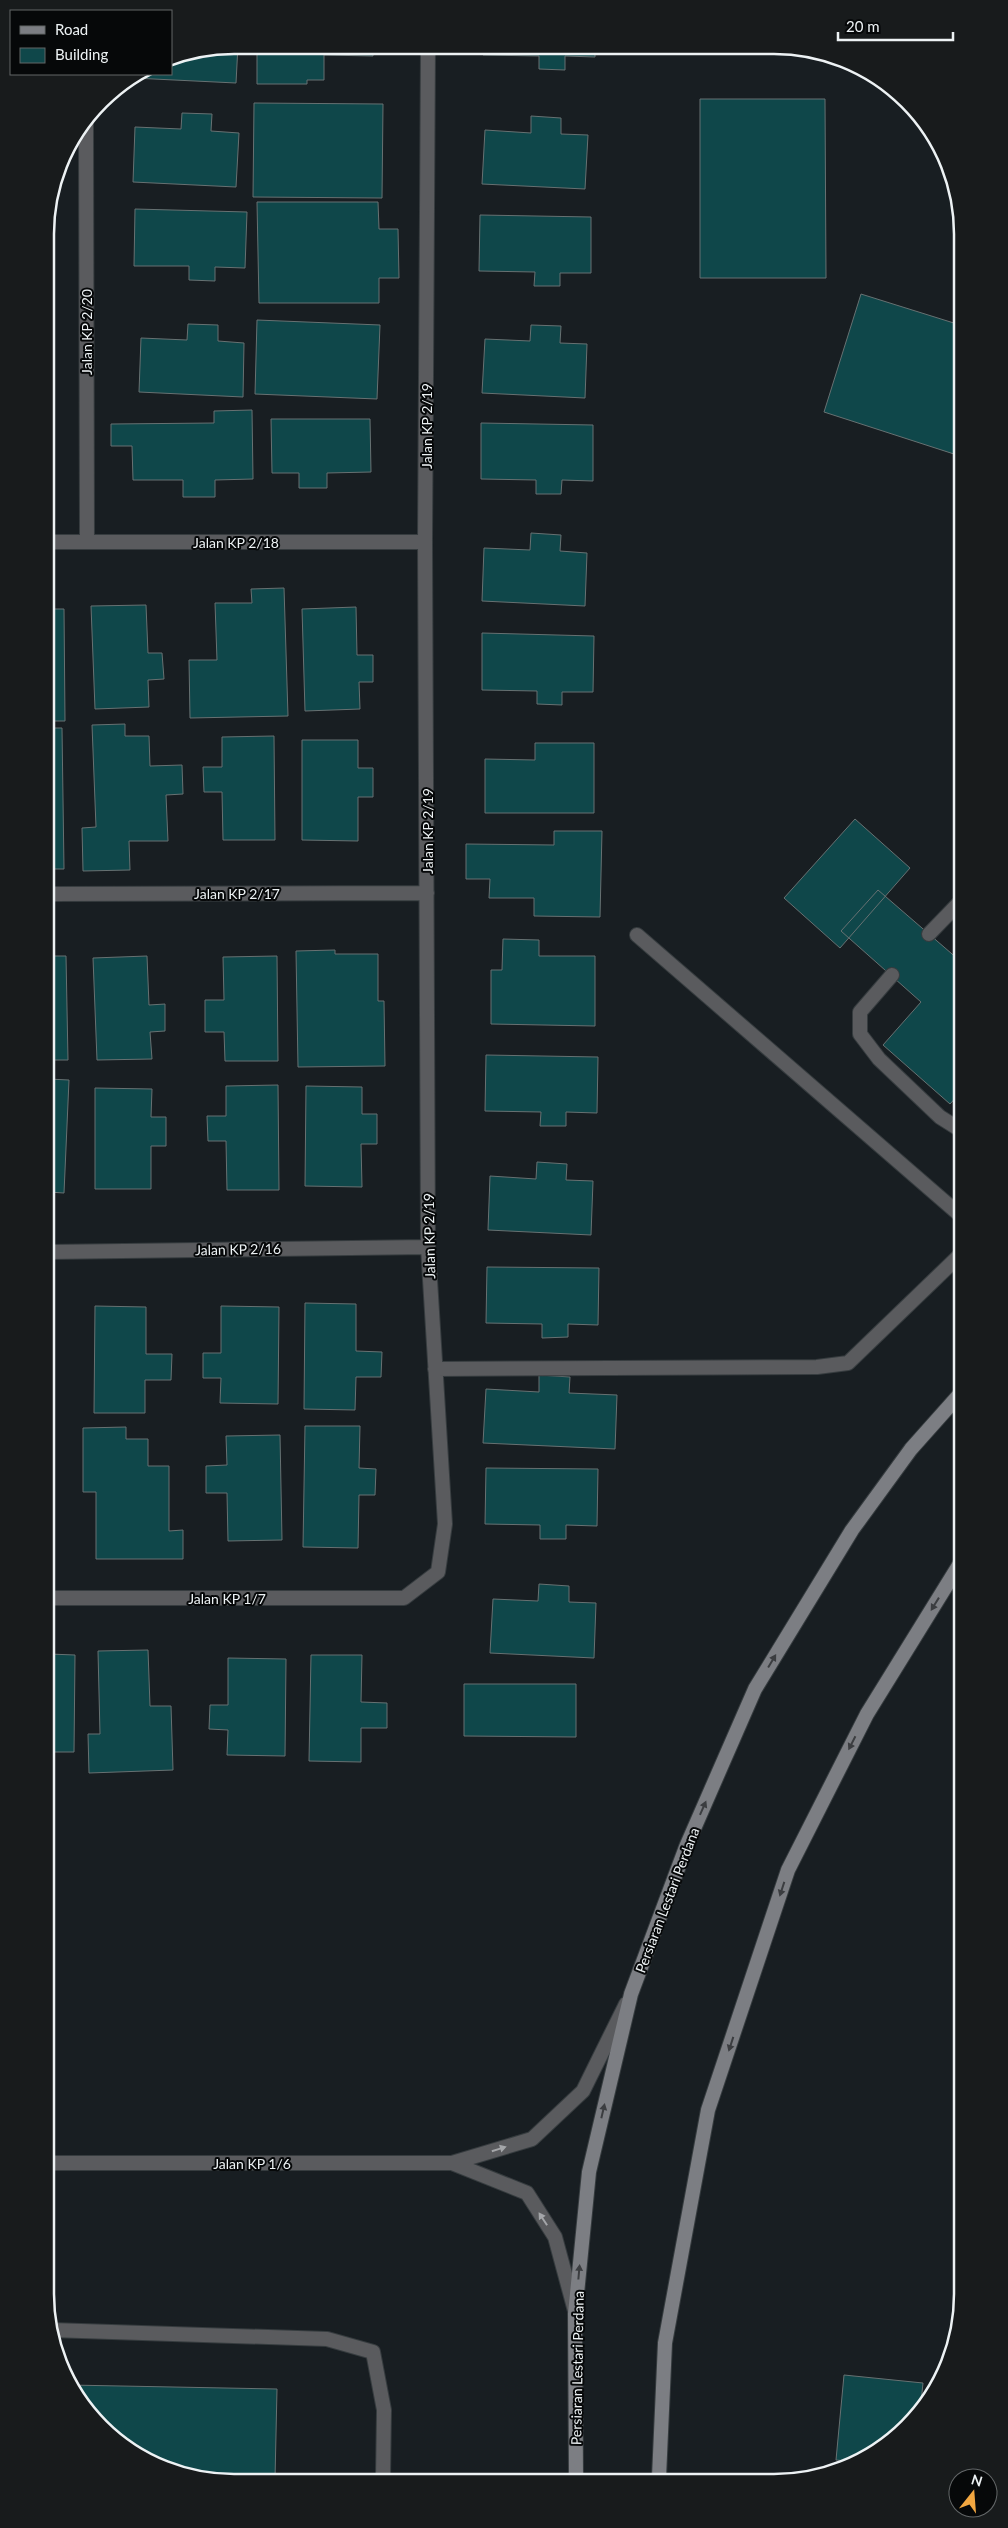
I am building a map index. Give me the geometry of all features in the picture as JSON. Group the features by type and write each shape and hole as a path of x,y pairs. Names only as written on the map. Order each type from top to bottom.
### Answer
{"main road":[{"name":"Persiaran Lestari Perdana","path":"576,2474 575,2314 589,2172 631,1994 686,1846 755,1689 852,1530 911,1449 954,1401"},
{"path":"659,2474 665,2343 708,2110 788,1870 867,1714 954,1572"}],"street":[{"name":"Jalan KP 2/19","path":"404,1598 438,1572 445,1524 428,1247 428,893 425,542 428,54"},
{"name":"Jalan KP 2/20","path":"86,131 87,542"},
{"name":"Jalan KP 2/18","path":"54,542 425,542"},
{"name":"Jalan KP 2/17","path":"54,894 428,893"},
{"path":"929,934 954,908"},
{"path":"637,935 954,1210"},
{"path":"892,975 860,1012 860,1034 886,1065 940,1117 954,1126"},
{"name":"Jalan KP 2/16","path":"54,1252 428,1247"},
{"path":"435,1369 817,1367 848,1363 954,1261"},
{"name":"Jalan KP 1/7","path":"54,1598 404,1598"},
{"name":"Jalan KP 1/6","path":"54,2163 452,2163 532,2139 583,2091 631,1994"},
{"name":"Jalan KP 1/6","path":"452,2163 527,2193 555,2237 575,2314"},
{"path":"57,2330 327,2338 373,2352 384,2410 383,2474"}],"building":[{"path":"238,54 236,83 143,78 149,75 172,75 172,64 187,60 210,55"},
{"path":"257,54 373,54 373,56 324,55 324,80 307,80 307,84 257,84"},
{"path":"595,54 595,57 565,56 565,70 539,69 539,56 483,55"},
{"path":"700,99 825,99 826,278 700,278"},
{"path":"254,103 383,104 382,198 253,197"},
{"path":"182,113 212,114 211,131 239,133 236,187 133,182 135,127 181,129"},
{"path":"531,116 561,118 561,134 588,135 585,189 482,184 485,130 531,133"},
{"path":"257,202 378,202 379,229 398,229 399,278 379,278 379,303 259,303"},
{"path":"135,209 247,212 245,268 215,267 215,281 189,280 189,266 134,266"},
{"path":"480,215 591,217 591,273 560,273 560,286 534,286 535,272 479,271"},
{"path":"861,294 954,323 954,454 824,412"},
{"path":"257,320 380,325 377,399 255,394"},
{"path":"188,324 218,325 218,341 244,343 243,397 139,392 141,338 187,340"},
{"path":"531,325 561,326 560,343 587,344 585,398 482,393 485,339 530,341"},
{"path":"252,410 253,479 215,480 215,497 183,497 183,480 133,480 132,446 111,446 111,424 214,423 214,411"},
{"path":"271,419 370,419 371,472 327,473 327,488 299,488 299,473 272,473"},
{"path":"481,423 593,425 593,481 562,480 561,494 536,494 536,480 481,479"},
{"path":"531,533 561,535 560,551 587,553 585,606 482,601 484,548 530,550"},
{"path":"284,588 288,716 190,718 189,660 217,660 215,603 252,603 251,589"},
{"path":"146,605 148,653 162,653 164,679 148,680 149,707 95,709 91,606"},
{"path":"356,607 357,655 373,655 373,682 359,682 360,709 305,711 302,609"},
{"path":"54,609 64,609 65,721 54,721"},
{"path":"482,633 594,636 593,692 562,692 562,705 537,704 537,691 482,690"},
{"path":"125,724 125,736 149,736 150,766 182,765 183,794 166,795 168,841 129,841 130,870 83,871 82,828 96,827 92,725"},
{"path":"54,728 62,728 64,869 54,869"},
{"path":"274,736 275,840 223,840 222,792 204,792 203,767 222,767 222,737"},
{"path":"302,740 358,740 358,768 373,768 373,797 358,797 358,841 302,840"},
{"path":"535,743 594,743 594,813 485,813 485,759 535,760"},
{"path":"855,819 910,868 840,948 784,898"},
{"path":"554,831 602,831 600,917 534,916 534,898 489,898 490,879 466,879 466,844 554,845"},
{"path":"878,890 954,956 954,1100 950,1104 883,1045 921,1002 841,931"},
{"path":"503,939 539,940 539,956 595,956 595,1026 491,1024 491,970 502,970"},
{"path":"335,950 335,954 378,954 378,1001 384,1001 385,1066 298,1067 296,951"},
{"path":"54,956 66,956 68,1060 54,1060"},
{"path":"147,956 149,1005 165,1004 165,1031 150,1032 152,1059 97,1060 93,958"},
{"path":"277,956 278,1061 225,1061 224,1032 205,1032 205,1000 224,1000 223,957"},
{"path":"486,1055 598,1057 597,1113 566,1112 566,1126 540,1126 541,1112 485,1111"},
{"path":"54,1079 69,1080 64,1193 54,1192"},
{"path":"278,1085 279,1190 227,1190 226,1141 208,1141 207,1116 226,1116 226,1086"},
{"path":"306,1086 362,1087 362,1114 377,1114 377,1144 361,1144 362,1187 305,1186"},
{"path":"95,1088 152,1089 151,1117 166,1117 166,1146 151,1146 151,1189 95,1189"},
{"path":"537,1162 567,1164 566,1180 593,1181 591,1235 488,1230 490,1176 536,1179"},
{"path":"487,1267 599,1268 598,1325 568,1324 568,1337 542,1338 542,1324 486,1323"},
{"path":"305,1303 356,1304 356,1351 382,1352 381,1377 356,1377 355,1410 304,1409"},
{"path":"95,1306 146,1307 146,1354 172,1354 171,1380 145,1380 145,1413 94,1413"},
{"path":"221,1306 279,1307 278,1404 220,1403 221,1378 203,1378 203,1353 221,1353"},
{"path":"539,1375 570,1377 569,1393 617,1395 615,1449 483,1443 486,1389 539,1392"},
{"path":"305,1426 360,1426 359,1468 376,1469 375,1495 359,1495 358,1548 303,1547"},
{"path":"126,1427 126,1439 148,1439 148,1466 169,1466 169,1531 183,1530 183,1559 96,1559 96,1492 83,1492 83,1428"},
{"path":"280,1435 282,1540 228,1541 227,1493 206,1493 206,1466 227,1465 226,1436"},
{"path":"486,1468 598,1469 597,1526 566,1525 566,1539 540,1539 540,1525 485,1524"},
{"path":"539,1584 569,1586 569,1602 596,1603 594,1658 490,1653 493,1599 538,1601"},
{"path":"148,1650 150,1706 171,1706 173,1770 89,1773 88,1734 100,1734 98,1651"},
{"path":"54,1654 75,1655 74,1752 54,1752"},
{"path":"311,1655 362,1655 361,1702 387,1703 387,1728 361,1728 361,1762 309,1761"},
{"path":"228,1658 286,1659 285,1756 227,1755 228,1730 209,1729 210,1705 228,1705"},
{"path":"464,1684 576,1684 576,1737 464,1736"},
{"path":"844,2375 923,2383 921,2398 910,2413 893,2430 854,2456 844,2461 836,2460"},
{"path":"79,2385 277,2389 275,2474 222,2474 176,2465 154,2456 134,2444 115,2430 98,2413"}]}
